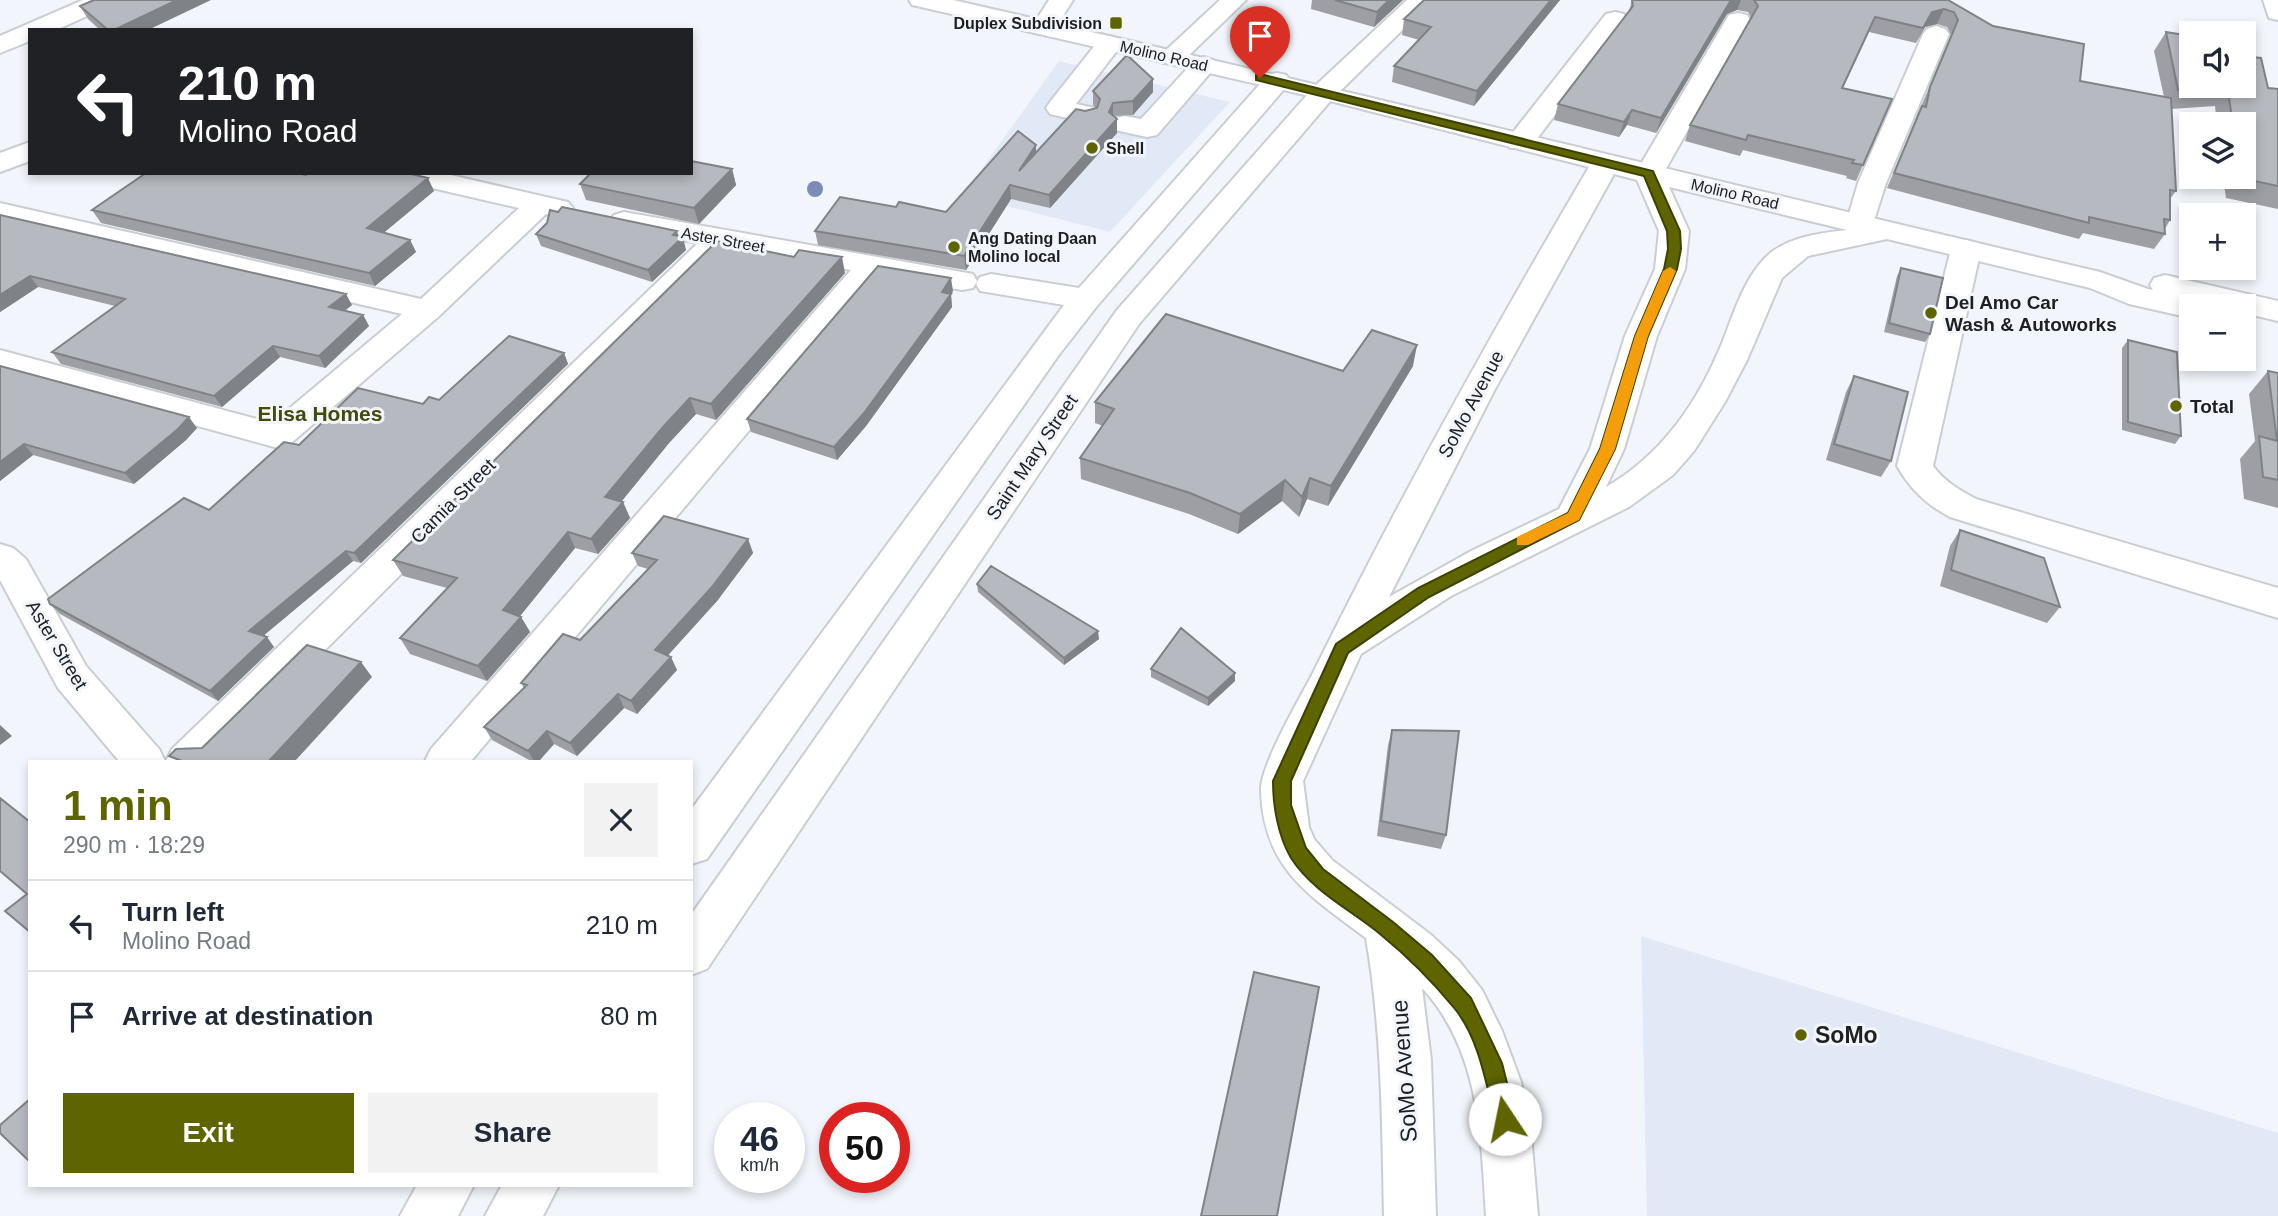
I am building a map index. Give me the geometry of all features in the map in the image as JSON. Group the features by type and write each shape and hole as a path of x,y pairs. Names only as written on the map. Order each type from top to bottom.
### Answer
{"street":[{"path":"40,28 103,0"},
{"name":"Molino Road","path":"921,0 956,4 1042,28 1324,92 1649,174 2100,281 2140,297 2179,305"},
{"path":"1042,28 1061,0"},
{"path":"1172,58 1233,0"},
{"name":"Saint Mary Street","path":"693,951 1128,317 1193,239 1324,92 1421,0"},
{"path":"2275,0 2278,13"},
{"path":"1520,142 1615,19"},
{"path":"1573,517 1607,449 1642,336 1670,269 1675,249 1674,231 1649,174 1738,20"},
{"path":"0,45 28,33"},
{"path":"1861,224 1872,183 1936,34"},
{"path":"1085,114 1059,108 1109,44"},
{"path":"1125,124 1147,129 1204,65"},
{"path":"693,842 1047,349 1086,299 1277,81"},
{"path":"0,164 28,151"},
{"name":"SoMo Avenue","path":"1513,1216 1505,1119 1499,1085 1484,1044 1464,1005 1448,985 1387,928 1316,875 1298,853 1282,805 1282,781 1341,648 1520,312 1606,163"},
{"name":"Aster Street","path":"412,175 718,240 1086,299"},
{"path":"0,361 278,436 427,310 540,204"},
{"path":"0,212 427,310"},
{"path":"1341,648 1423,593 1573,517 1610,502 1645,480 1685,437 1731,359 1765,281 1786,256 1821,244 1894,232"},
{"name":"Camia Street","path":"188,760 718,240"},
{"path":"1966,249 1915,466 1924,481 1938,496 1963,508 2278,603"},
{"path":"447,760 872,266"},
{"name":"Molino Road","path":"2100,281 2141,280 2278,312"},
{"path":"2256,324 2278,328"},
{"path":"2256,327 2278,335"},
{"name":"Aster Street","path":"0,558 13,569 72,677 143,760"},
{"name":"SoMo Avenue","path":"1387,928 1401,1002 1406,1060 1410,1216"},
{"path":"426,1216 447,1187"},
{"path":"511,1216 532,1187"}],"shaded area":[{"name":"Shell","path":"1059,61 1230,102 1110,232 963,195"},
{"name":"SoMo","path":"1641,936 2278,1133 2278,1216 1647,1216"}],"building":[{"path":"94,0 177,0 118,28 106,28 80,6"},
{"path":"1335,0 1389,0 1377,12"},
{"path":"1424,0 1551,0 1477,91 1394,66 1431,27 1404,19"},
{"path":"1632,0 1731,0 1661,118 1632,110 1624,122 1558,104 1633,6"},
{"path":"1754,0 1948,0 1993,26 2084,44 2080,81 2171,98 2176,191 2170,190 2170,220 2164,219 2165,234 2089,217 2089,223 1894,173 1922,106 1926,107 1930,87 1958,20 1954,12 1944,9 1932,12 1923,28 1875,17 1842,88 1892,99 1863,165 1852,163 1854,160 1748,135 1746,140 1690,125 1758,6"},
{"path":"2166,32 2179,34 2178,90"},
{"path":"1127,55 1153,79 1133,101 1113,103 1109,112 1117,119 1049,195 1010,185 964,256 815,231 840,197 896,207 899,202 946,212 1018,131 1036,145 1019,171 1076,109 1085,111 1097,108 1100,99 1093,91"},
{"path":"2256,57 2261,58 2268,88 2278,89 2278,186 2256,181 2256,112 2231,112 2229,98 2256,98"},
{"path":"693,161 732,169 694,208 580,184 589,175 693,175"},
{"path":"143,175 415,175 428,178 367,228 410,240 369,273 92,210"},
{"path":"562,207 677,231 673,235 683,237 648,270 536,234 547,223 550,210 558,212"},
{"path":"0,215 346,294 329,307 363,315 319,356 273,346 214,396 52,352 125,299 30,276 0,295"},
{"path":"717,241 794,257 799,250 842,257 711,404 690,398 663,427 605,497 623,502 591,539 568,532 503,610 521,617 478,666 400,638 457,578 393,560"},
{"path":"878,266 951,278 942,292 951,294 864,413 834,447 747,419"},
{"path":"1901,268 1943,278 1930,334 1889,323"},
{"path":"1166,314 1343,371 1372,330 1417,345 1331,486 1310,478 1302,497 1285,480 1240,514 1190,493 1080,458 1114,409 1095,402"},
{"path":"509,336 564,353 354,553 346,551 249,631 267,637 210,691 50,604 48,599 184,498 209,510 284,442 299,445 358,388 423,404 429,397 439,400"},
{"path":"2128,340 2177,352 2181,436 2128,422"},
{"path":"0,366 189,417 125,473 24,444 0,462"},
{"path":"2268,371 2278,373 2278,480 2263,477 2259,436 2277,441"},
{"path":"1854,376 1908,392 1891,461 1834,444"},
{"path":"664,516 748,539 712,587 655,650 671,657 631,701 618,694 570,743 547,731 528,751 484,727 527,685 521,683 563,634 580,640 657,560 632,553"},
{"path":"1960,530 2044,558 2060,607 1951,570"},
{"path":"991,566 1098,631 1064,658 977,584"},
{"path":"1181,628 1235,673 1208,698 1151,669"},
{"path":"307,645 361,662 270,760 179,760 169,756 176,749 202,748"},
{"path":"1392,730 1459,731 1446,835 1381,821"},
{"path":"0,798 28,820 28,930 5,911 27,894 0,871"},
{"path":"1254,972 1319,987 1277,1216 1201,1216"},
{"path":"28,1101 28,1160 0,1133 0,1125"}],"slow traffic":[{"path":"1523,541 1573,517 1607,449 1642,336 1670,271"}],"place":[{"name":"Duplex Subdivision","path":"1116,23"},
{"name":"Shell","path":"1092,148"},
{"name":"Ang Dating Daan Molino local","path":"954,247"},
{"name":"Del Amo Car Wash & Autoworks","path":"1931,313"},
{"name":"Total","path":"2176,406"},
{"name":"SoMo","path":"1801,1035"}],"district":[{"name":"Elisa Homes","path":"320,413"}],"route":[{"path":"1260,78 1649,174 1674,231 1675,249 1670,269 1642,336 1623,404 1607,449 1573,517 1423,593 1341,648 1282,781 1282,805 1287,828 1298,853 1316,875 1387,928 1425,962 1464,1005 1492,1063 1505,1119"}]}
